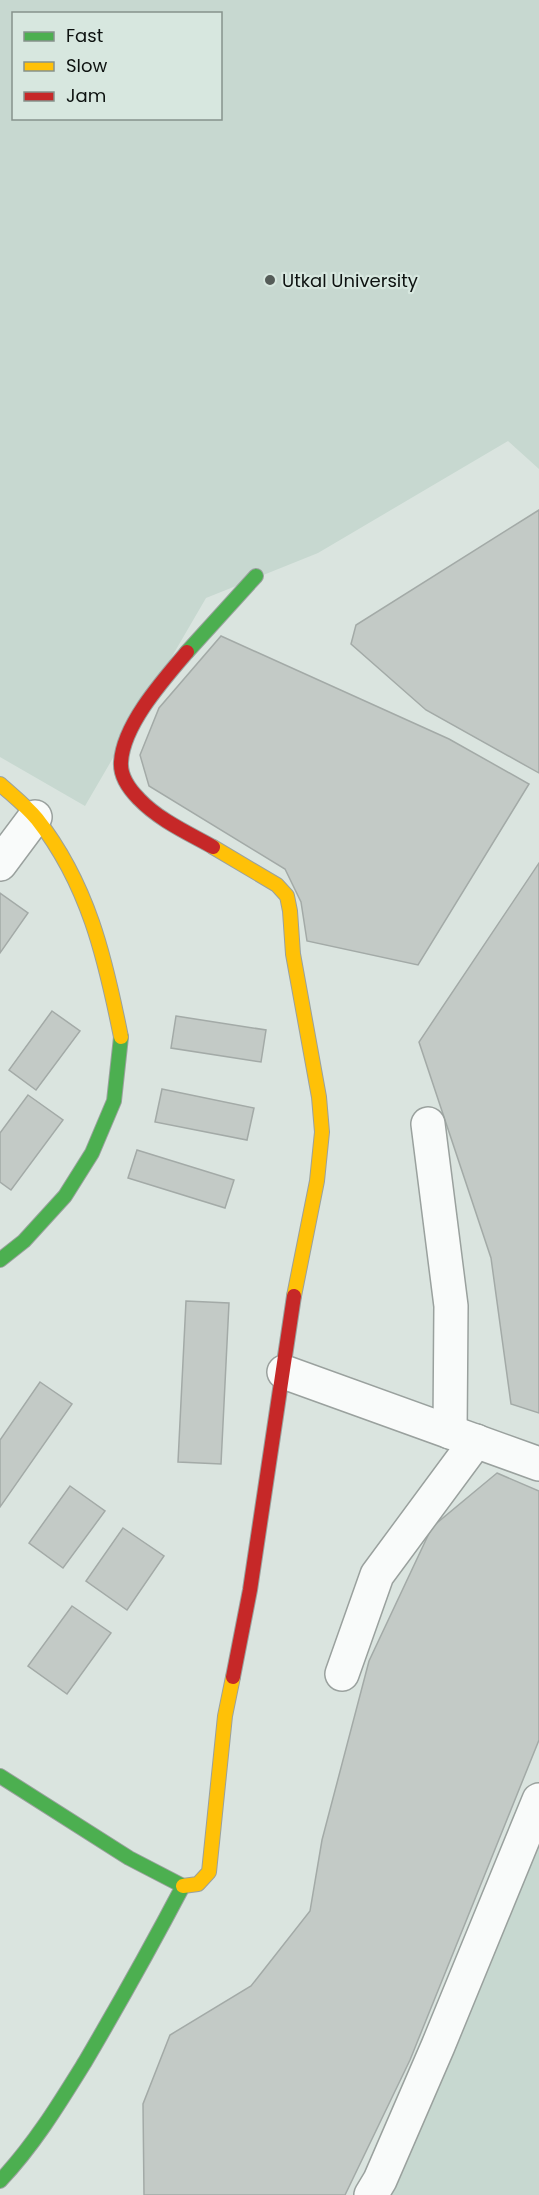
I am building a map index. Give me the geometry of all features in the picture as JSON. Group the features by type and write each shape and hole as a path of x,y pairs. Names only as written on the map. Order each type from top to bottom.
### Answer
{"street":[{"path":"0,1776 129,1858 183,1886 195,1886 204,1882 209,1872 225,1716 250,1590 296,1283 317,1181 321,1132 319,1097 293,954 287,896 277,885 263,876 153,812 134,793 124,775 121,762 125,742 146,705 186,652 256,576"},
{"path":"0,784 35,817 57,847 80,888 107,968 121,1037 114,1101 92,1153 65,1196 24,1241 0,1260"},
{"path":"0,864 35,817"},
{"path":"342,1674 377,1575 463,1436 451,1306 428,1124"},
{"path":"284,1372 539,1464"},
{"path":"371,2195 380,2180 438,2046 539,1800"},
{"path":"0,2181 16,2166 50,2121 132,1983 183,1886"}],"shaded area":[{"name":"Utkal University","path":"0,0 539,0 539,469 508,441 318,553 206,598 85,806 0,757"},
{"path":"539,1834 539,2195 382,2195"}],"building":[{"path":"539,510 539,773 426,710 351,644 356,625"},
{"path":"221,636 449,739 529,784 418,965 307,941 301,902 285,869 149,786 140,755 159,708"},
{"path":"539,863 539,1413 511,1404 491,1258 419,1042"},
{"path":"0,893 28,913 0,953"},
{"path":"52,1011 80,1031 36,1090 9,1070"},
{"path":"176,1016 266,1030 261,1062 171,1048"},
{"path":"162,1089 254,1108 247,1140 155,1122"},
{"path":"28,1095 63,1120 11,1190 0,1182 0,1133"},
{"path":"137,1150 234,1180 225,1208 128,1178"},
{"path":"186,1301 229,1303 221,1464 178,1462"},
{"path":"40,1382 72,1404 0,1507 0,1440"},
{"path":"497,1473 539,1491 539,1740 410,2060 345,2195 144,2195 143,2104 170,2035 251,1986 310,1911 322,1840 369,1661 432,1527"},
{"path":"70,1486 105,1511 63,1568 29,1543"},
{"path":"123,1528 164,1556 127,1610 86,1581"},
{"path":"72,1606 111,1633 67,1694 28,1666"}],"traffic: fast":[{"path":"187,652 256,576"},
{"path":"0,1260 24,1241 65,1196 92,1153 114,1101 121,1037"},
{"path":"0,1776 129,1858 183,1886 123,1996 56,2109 35,2139 0,2181"}],"traffic: slow":[{"path":"0,784 37,819 55,844 82,895 101,950 121,1037"},
{"path":"213,847 277,885 287,896 290,911 293,954 319,1097 322,1132 317,1181 294,1296"},
{"path":"183,1886 198,1884 209,1872 225,1716 233,1677"}],"traffic: jam":[{"path":"187,652 156,689 136,718 123,748 121,767 129,787 147,807 174,826 213,847"},
{"path":"233,1677 250,1590 294,1296"}],"place":[{"name":"Utkal University","path":"270,280"}]}
